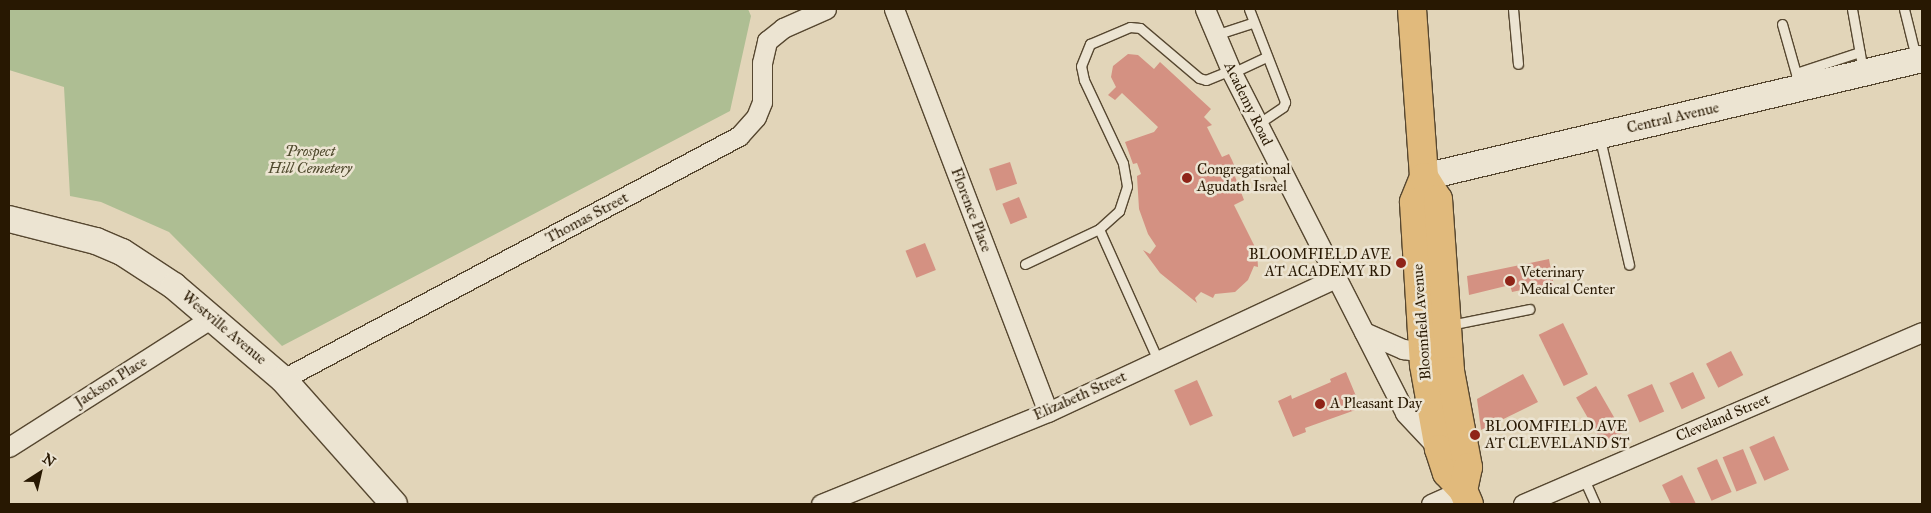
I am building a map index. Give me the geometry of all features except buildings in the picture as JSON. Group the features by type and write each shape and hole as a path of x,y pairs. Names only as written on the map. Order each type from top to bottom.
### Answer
{"main road":[{"name":"Bloomfield Avenue","path":"1412,9 1424,177 1414,202 1436,353 1439,449 1447,473 1466,497"},
{"name":"Central Avenue","path":"1424,177 1599,136 1862,63 1920,60"},
{"name":"Bloomfield Avenue","path":"1424,177 1438,199 1447,325 1436,353 1454,408 1468,467 1466,497"},
{"name":"Westville Avenue","path":"9,220 65,231 122,252 213,317 283,379 394,504"}],"street":[{"name":"Thomas Street","path":"283,379 739,136 756,116 762,102 762,63 767,41 783,28 826,9"},
{"name":"Florence Place","path":"894,9 1048,412"},
{"name":"Academy Road","path":"1204,9 1258,124 1405,413 1439,449"},
{"name":"Elizabeth Street","path":"821,504 1048,412 1335,278"},
{"name":"Jackson Place","path":"9,447 213,317"},
{"path":"1364,332 1403,348 1436,353"},
{"name":"Cleveland Street","path":"1523,504 1922,332"},
{"path":"1431,504 1466,497"}],"lane":[{"path":"1249,9 1285,102 1283,107 1258,124"},
{"path":"1513,9 1518,64"},
{"path":"1852,9 1862,63"},
{"path":"1904,9 1920,60"},
{"path":"1215,35 1253,22"},
{"path":"1782,24 1798,81"},
{"path":"1026,264 1099,229 1119,211 1127,186 1123,163 1084,80 1081,66 1090,44 1130,27 1140,28 1199,78 1206,80 1266,57"},
{"path":"1599,136 1629,265"},
{"path":"1099,229 1158,360"},
{"path":"1447,325 1529,309"},
{"path":"1584,478 1595,504"}],"green space":[{"name":"Prospect Hill Cemetery","path":"9,9 748,9 751,16 730,111 282,346 169,232 101,202 70,196 64,87 9,70"}],"place":[{"name":"Congregational Agudath Israel","path":"1187,178"},
{"name":"BLOOMFIELD AVE AT ACADEMY RD","path":"1401,263"},
{"name":"Veterinary Medical Center","path":"1510,281"},
{"name":"A Pleasant Day","path":"1320,404"},
{"name":"BLOOMFIELD AVE AT CLEVELAND ST","path":"1475,435"}]}
